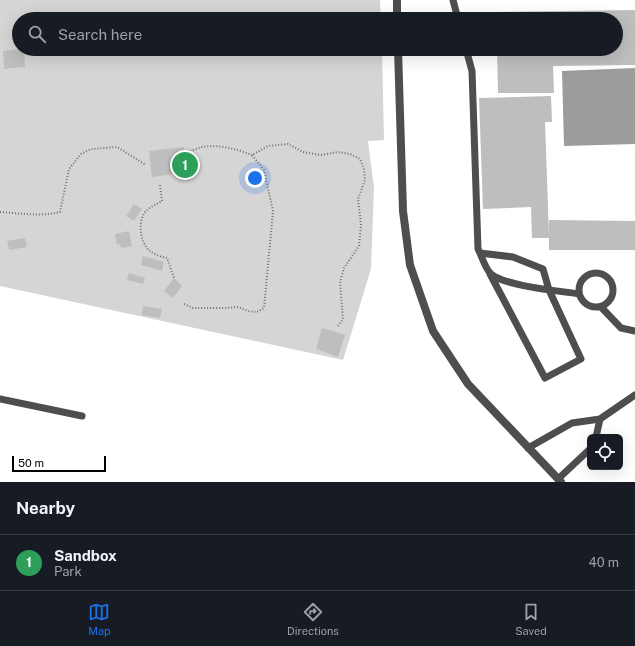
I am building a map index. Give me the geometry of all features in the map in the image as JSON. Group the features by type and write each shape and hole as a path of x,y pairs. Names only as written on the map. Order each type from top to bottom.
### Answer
{"street":[{"path":"397,0 397,12"},
{"path":"398,56 403,211 410,265 433,331 468,384 558,481"}],"lane":[{"path":"453,0 456,12"},
{"path":"468,56 472,71 478,249 490,274 545,378 581,359 548,290 543,269 513,256 480,253"},
{"path":"594,273 605,275 610,279 614,290 610,301 601,307 590,306 579,294 579,288 584,278 594,273"},
{"path":"490,274 508,282 548,290 579,294"},
{"path":"601,307 621,328 635,331"},
{"path":"528,448 572,423 600,419 635,395"},
{"path":"0,399 82,416"},
{"path":"597,434 600,419"},
{"path":"558,481 587,452"}],"path":[{"path":"252,155 268,146 288,144 303,152 322,155 338,152 350,154 360,159 364,169 365,180 358,199 361,226 359,246 344,268 340,282 342,319 337,327"},
{"path":"0,212 51,214 60,212 69,169 81,154 91,149 116,147 146,165"},
{"path":"184,304 193,308 238,307 248,311 257,312 264,308 273,210 264,170 252,155 239,150 220,148 202,147 190,151"},
{"path":"160,185 162,201 146,211 140,223 142,237 149,251 158,256 167,258 174,278"}],"shaded area":[{"path":"0,0 380,0 381,12 12,12 12,56 382,56 384,140 368,141 374,188 371,269 343,360 0,286"},
{"path":"635,68 635,144 564,146 562,71"}],"building":[{"path":"635,10 635,65 553,66 554,93 498,93 497,56 623,56 623,12 497,12"},
{"path":"12,50 12,56 24,56 25,67 4,69 3,51"},
{"path":"551,96 552,122 545,122 549,236 549,220 635,221 635,250 549,250 549,238 532,238 531,207 483,209 479,98"},
{"path":"184,147 187,172 152,177 149,151"},
{"path":"134,204 142,209 134,221 126,216"},
{"path":"129,231 132,246 121,248 120,244 117,245 115,234"},
{"path":"25,238 27,247 9,250 7,241"},
{"path":"143,256 164,262 162,271 141,265"},
{"path":"129,273 145,278 143,284 127,280"},
{"path":"174,278 182,286 173,298 164,291"},
{"path":"143,306 162,309 160,318 142,315"},
{"path":"322,328 345,335 338,357 316,349"}],"place":[{"name":"Sandbox","path":"185,165"}]}
